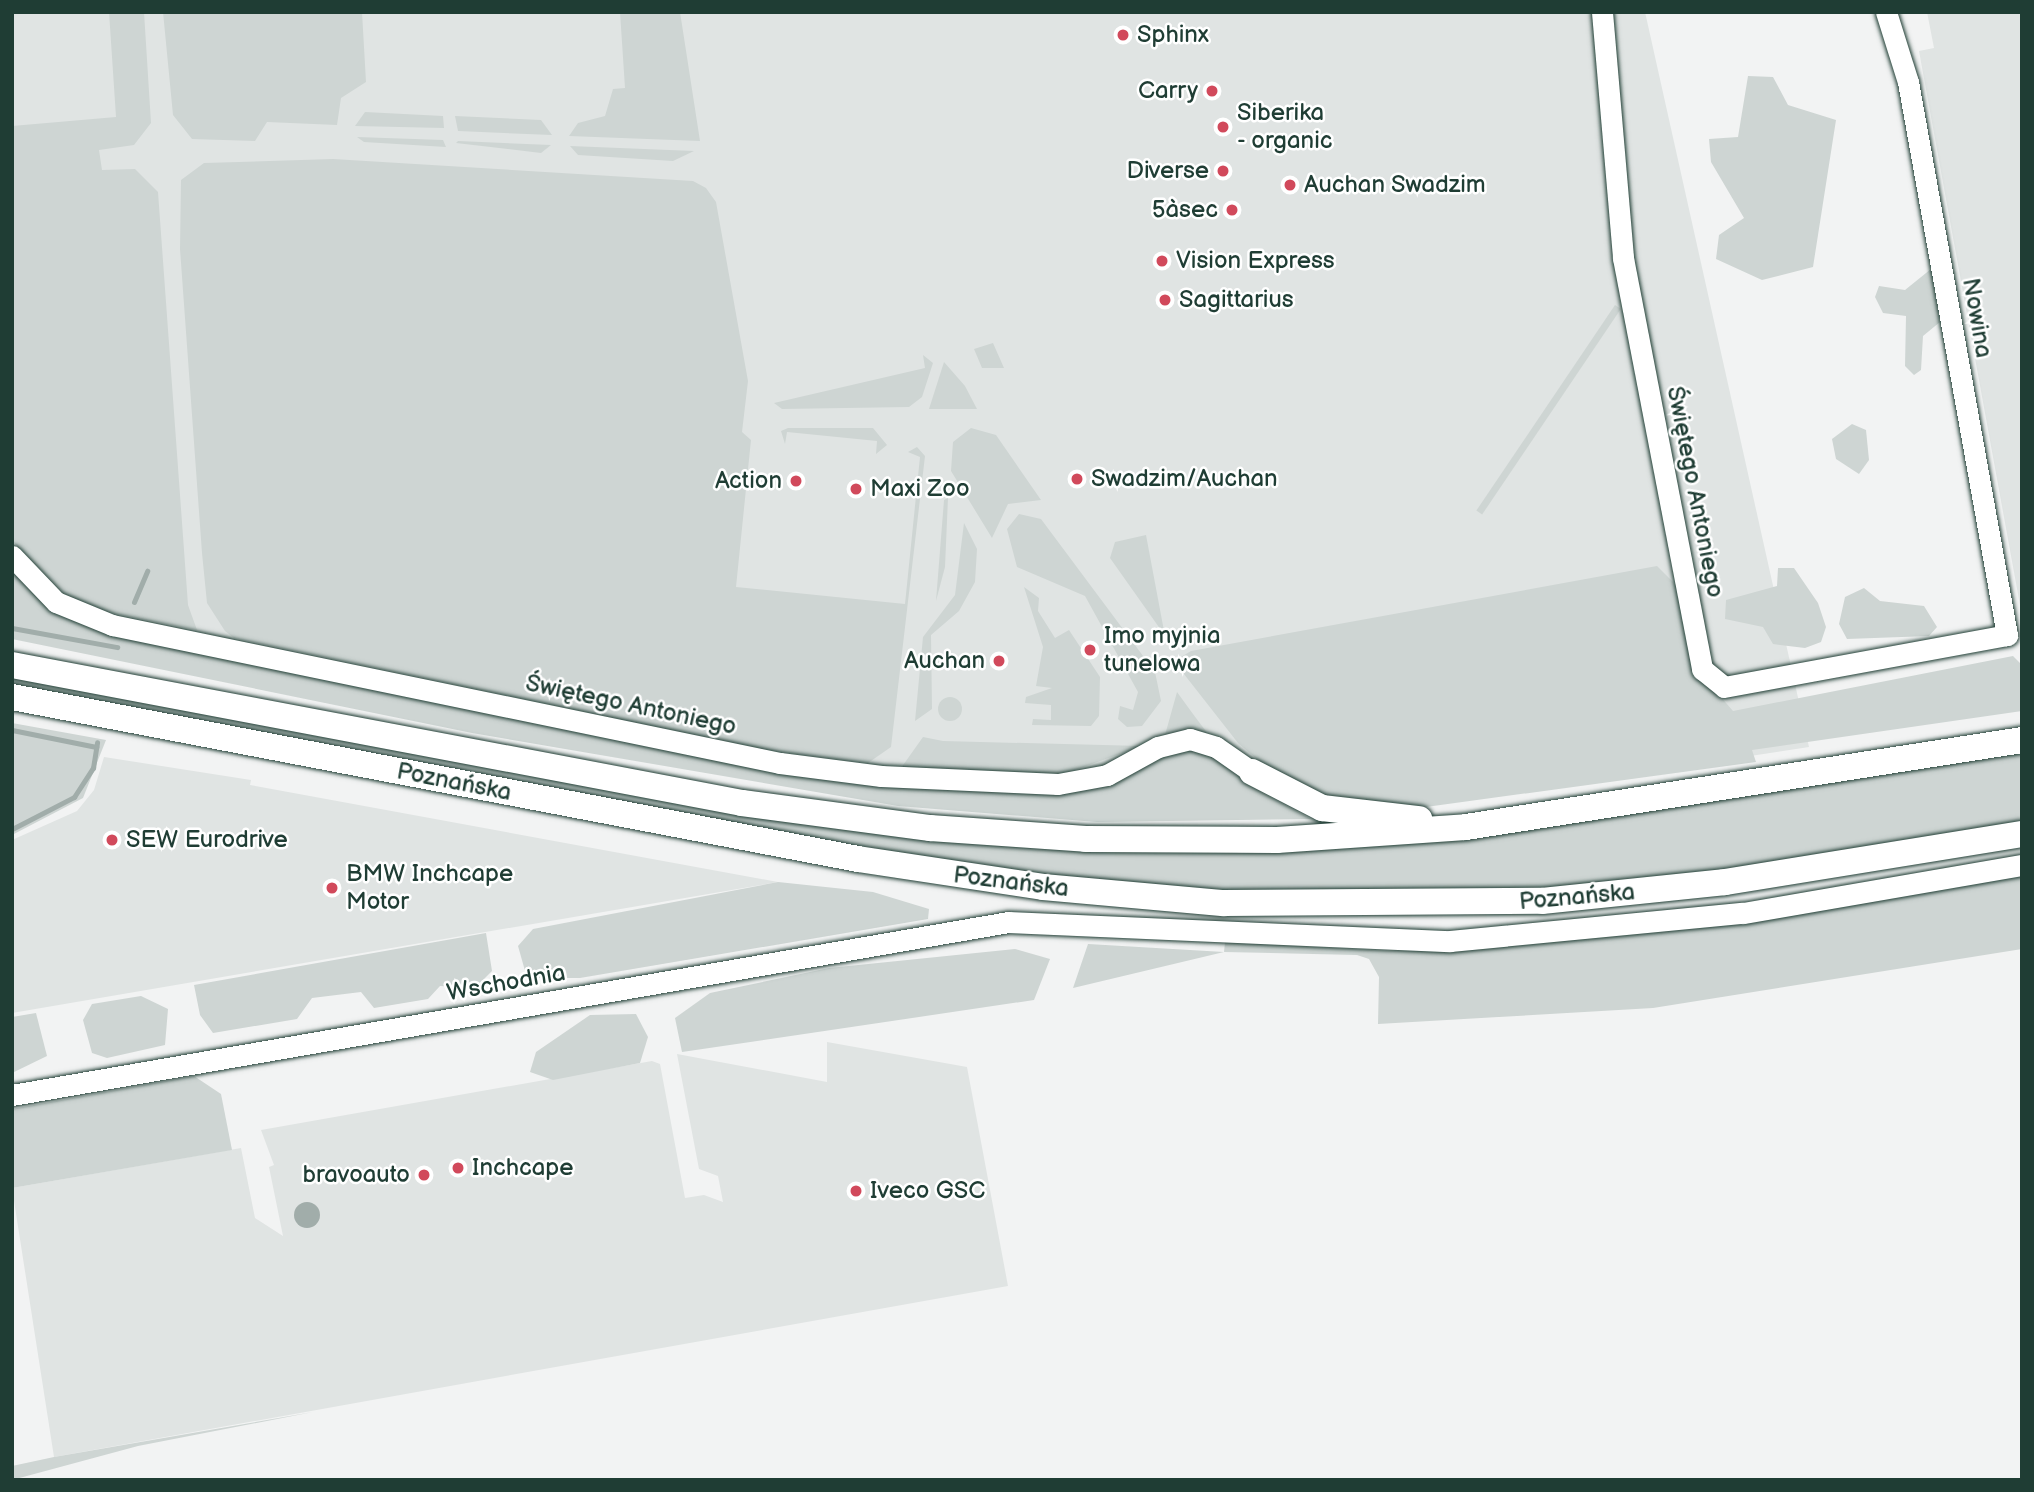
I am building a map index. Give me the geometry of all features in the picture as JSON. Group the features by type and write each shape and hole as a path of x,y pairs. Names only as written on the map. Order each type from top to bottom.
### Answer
{"main road":[{"path":"12,654 69,676"},
{"name":"Poznańska","path":"12,665 692,794 930,828 1214,841 1466,828 2022,740"},
{"name":"Poznańska","path":"12,697 858,859 1044,887 1223,903 1447,906 1581,897 2022,834"},
{"path":"1252,772 1322,808 1466,828"}],"street":[{"name":"Świętego Antoniego","path":"1602,12 1623,258 1702,669 1724,687 2014,641"},
{"name":"Nowina","path":"1886,12 1908,82 2014,641"},
{"name":"Świętego Antoniego","path":"12,556 56,602 112,625 780,762 881,776 1058,784 1107,775 1158,747 1190,739 1216,747 1252,772"},
{"name":"Wschodnia","path":"12,1095 1008,922 1450,941 1743,914 2022,865"}],"shaded area":[{"path":"12,12 1645,12 1809,747 1454,801 1273,813 994,806 89,647 12,526"},
{"path":"109,12 144,12 151,123 134,145 99,150 102,170 135,169 158,192 188,605 197,630 106,612 68,597 12,541 12,126 116,117"},
{"path":"163,12 362,12 366,82 341,98 337,125 267,122 255,141 192,139 173,115"},
{"path":"620,12 680,12 700,141 569,136 578,123 605,116 613,89 625,88"},
{"path":"1927,12 2022,12 2022,616 1919,51 1934,48"},
{"path":"1748,76 1773,77 1788,105 1836,120 1813,267 1762,280 1716,259 1719,235 1744,218 1711,162 1709,139 1738,137"},
{"path":"365,112 443,116 444,128 355,126"},
{"path":"455,116 541,120 552,135 458,131"},
{"path":"357,137 443,140 446,147 364,142"},
{"path":"458,141 551,145 541,153 456,143"},
{"path":"570,146 694,151 673,161 578,155"},
{"path":"333,159 693,181 706,188 716,202 748,381 742,432 751,440 736,587 905,604 920,457 908,452 917,447 925,456 891,747 868,763 766,750 234,638 225,631 207,603 202,553 180,249 181,180 204,163"},
{"path":"1931,269 1940,322 1923,336 1921,370 1914,375 1905,366 1906,316 1883,313 1875,297 1879,286 1905,290"},
{"path":"1615,305 1621,309 1482,515 1476,511"},
{"path":"993,343 1004,368 982,368 974,349"},
{"path":"923,355 933,363 922,397 909,407 782,409 774,403 925,368"},
{"path":"944,362 965,386 977,409 929,409"},
{"path":"1852,424 1866,430 1869,460 1859,474 1836,459 1832,439"},
{"path":"788,428 873,428 887,445 876,454 877,441 787,432 785,444 781,431"},
{"path":"971,428 996,435 1041,500 1008,504 992,538 951,471 953,442"},
{"path":"948,498 945,567 936,601 944,500"},
{"path":"1019,514 1041,519 1155,672 1161,701 1142,726 1127,727 1118,719 1120,706 1133,710 1138,692 1085,596 1017,567 1007,529"},
{"path":"964,523 977,549 975,582 959,611 931,635 932,709 915,721 923,637 955,595"},
{"path":"1146,535 1164,631 1176,629 1168,640 1110,558 1115,542"},
{"path":"1657,566 1677,586 1720,696 1733,711 2013,656 2022,665 2022,711 1752,750 1756,762 1404,810 1346,805 1271,771 1238,743 1180,669 1181,657 1191,651"},
{"path":"1778,568 1794,568 1818,603 1826,627 1821,642 1805,648 1773,644 1763,627 1725,619 1726,600 1777,586"},
{"path":"12,572 45,605 877,785 1084,791 1176,749 1208,751 1262,793 1311,819 1097,822 898,806 472,733 12,639"},
{"path":"1024,587 1039,598 1038,611 1055,638 1069,630 1100,677 1099,716 1091,726 1032,725 1033,719 1051,720 1051,705 1025,703 1026,697 1052,688 1036,686 1043,647"},
{"path":"1864,588 1880,601 1924,606 1937,627 1929,636 1847,639 1839,624 1845,597"},
{"path":"12,674 855,830 1526,830 2022,746 2022,824 1780,865 1549,892 1253,895 978,869 12,687"},
{"path":"1177,692 1193,714 1208,734 1165,735"},
{"path":"950,697 961,704 962,709 955,720 950,721 939,714 938,709 945,698"},
{"path":"12,723 106,740 83,798 12,835"},
{"path":"923,737 943,741 1142,746 1061,775 901,768"},
{"path":"104,757 251,780 250,785 778,882 12,1013 12,840 77,811 94,790"},
{"path":"2022,874 2022,949 1653,1008 1378,1024 1379,977 1369,959 1357,955 1224,952 1225,942 1389,951 1526,945 1788,916"},
{"path":"778,882 873,892 929,909 928,919 580,978 527,978 518,946 533,929"},
{"path":"486,933 492,971 475,988 440,986 428,999 374,1008 361,992 312,998 297,1019 213,1033 200,1015 194,985"},
{"path":"1088,944 1224,952 1073,988"},
{"path":"1015,949 1050,959 1034,1000 682,1052 675,1018 710,993 829,968"},
{"path":"141,996 168,1009 165,1045 107,1058 92,1053 83,1020 92,1004"},
{"path":"36,1013 47,1056 12,1073 12,1017"},
{"path":"636,1014 648,1037 640,1063 553,1080 530,1072 536,1052 590,1015"},
{"path":"827,1042 967,1067 1008,1286 54,1457 12,1188 241,1148 255,1218 283,1236 269,1167 274,1165 261,1130 652,1061 660,1064 685,1198 704,1195 723,1202 718,1176 699,1169 677,1054 827,1082"},
{"path":"194,1076 221,1094 232,1150 12,1188 12,1109"},
{"path":"307,1202 316,1206 320,1215 316,1224 307,1228 298,1224 294,1215 298,1206"},
{"path":"313,1412 138,1446 12,1480 12,1466"}],"waterway":[{"path":"134,602 147,571"},
{"path":"12,628 117,647"},
{"path":"12,730 96,747"},
{"path":"12,829 74,797 93,768 97,742"}],"place":[{"name":"Sphinx","path":"1123,35"},
{"name":"Carry","path":"1212,91"},
{"name":"Siberika - organic","path":"1223,127"},
{"name":"Diverse","path":"1223,171"},
{"name":"Auchan Swadzim","path":"1290,185"},
{"name":"5àsec","path":"1232,210"},
{"name":"Vision Express","path":"1162,261"},
{"name":"Sagittarius","path":"1165,300"},
{"name":"Swadzim/Auchan","path":"1077,479"},
{"name":"Action","path":"796,481"},
{"name":"Maxi Zoo","path":"856,489"},
{"name":"Imo myjnia tunelowa","path":"1090,650"},
{"name":"Auchan","path":"999,661"},
{"name":"SEW Eurodrive","path":"112,840"},
{"name":"BMW Inchcape Motor","path":"332,888"},
{"name":"Inchcape","path":"458,1168"},
{"name":"bravoauto","path":"424,1175"},
{"name":"Iveco GSC","path":"856,1191"}]}
